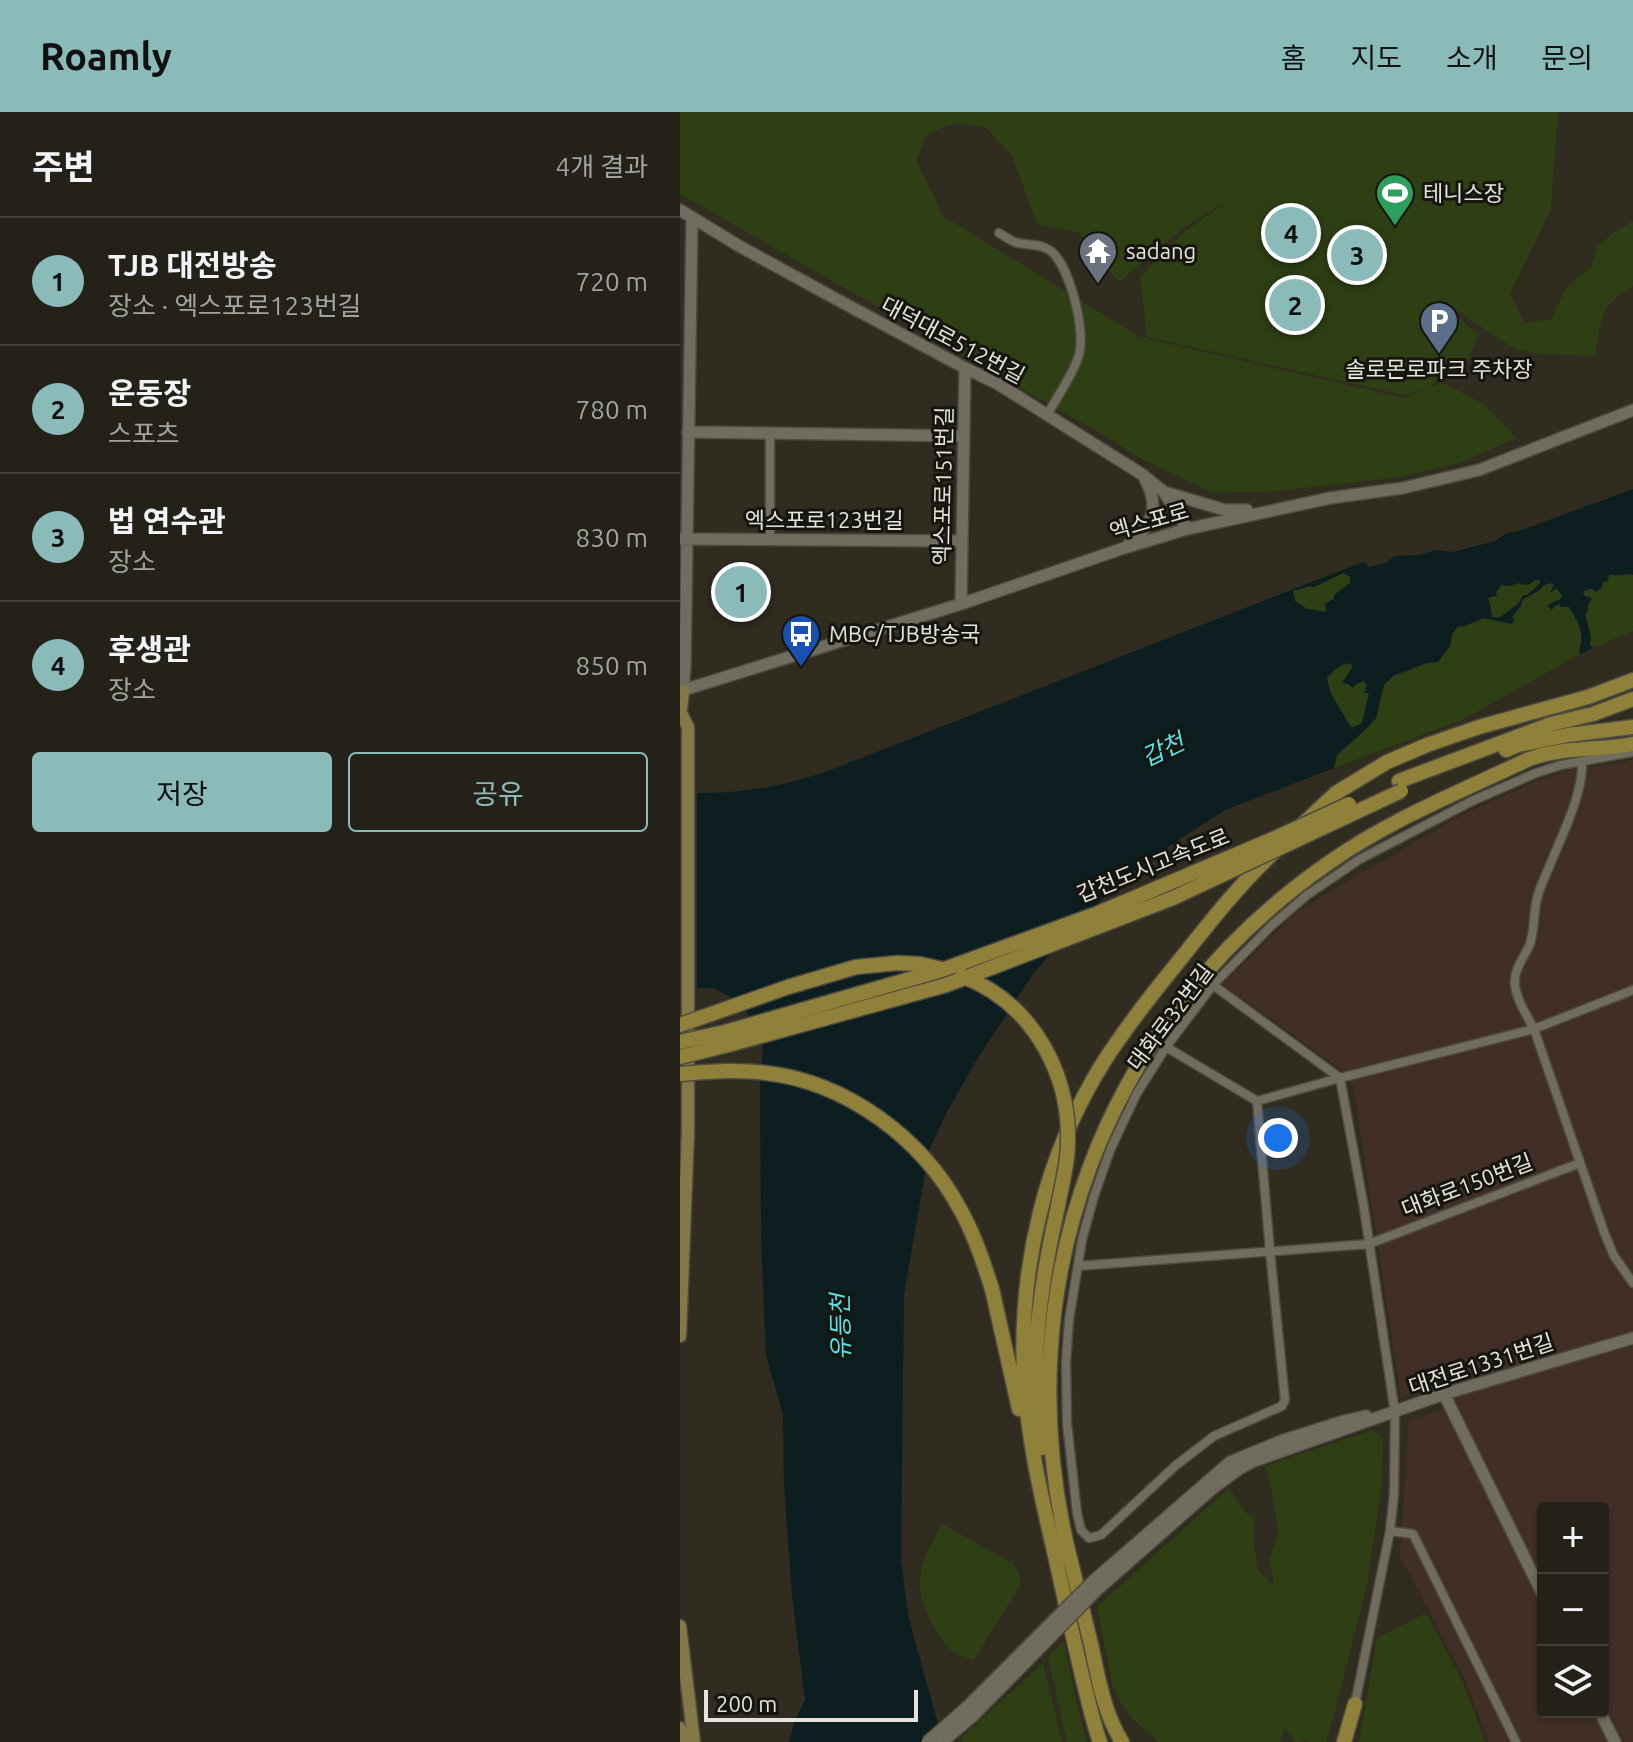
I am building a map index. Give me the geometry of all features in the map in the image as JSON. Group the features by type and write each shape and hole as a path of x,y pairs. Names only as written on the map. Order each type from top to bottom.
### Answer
{"highway":[{"path":"1100,1742 1035,1468 1025,1397 1024,1340 1029,1267 1037,1223 1058,1156 1082,1100 1102,1065 1152,995 1242,883 1336,793 1387,762 1427,745 1588,697 1633,680"},
{"name":"갑천도시고속도로","path":"680,1042 942,970 1096,914 1551,724 1593,714 1633,699"},
{"name":"갑천도시고속도로","path":"680,1057 946,985 1173,898 1400,786 1518,745 1633,727"},
{"path":"1122,1742 1112,1727 1100,1686 1063,1530 1051,1447 1049,1394 1053,1315 1062,1261 1080,1192 1103,1132 1133,1074 1170,1017 1210,967 1263,914 1318,871 1371,835 1545,753 1633,744"},
{"path":"680,1025 856,967 882,963 920,964 975,981 1006,1001 1043,1043 1056,1068 1065,1101 1068,1137 1039,1302 1037,1416 1054,1507 1063,1530"},
{"path":"680,1074 745,1071 783,1075 821,1086 883,1121 920,1154 950,1193 977,1243 992,1289 1035,1468"},
{"path":"1346,1742 1355,1704"}],"main road":[{"path":"680,1336 688,1132 688,727 681,715 681,691"},
{"path":"680,1626 694,1742"},
{"path":"680,1728 682,1742"}],"street":[{"name":"대덕대로512번길","path":"680,210 849,306 998,384 1143,475 1164,492 1187,529"},
{"path":"681,691 685,666 683,539 688,432 685,330 692,218"},
{"path":"999,233 1014,242 1050,250 1069,278 1078,320 1080,352 1047,415"},
{"name":"엑스포로151번길","path":"961,604 965,368"},
{"name":"엑스포로","path":"681,691 961,604 1187,529 1330,498 1403,488 1479,470 1633,410"},
{"path":"688,432 964,436"},
{"path":"770,434 770,541"},
{"path":"1124,548 1140,535 1154,510 1153,497 1143,475"},
{"path":"1164,492 1225,510 1264,511"},
{"name":"엑스포로123번길","path":"683,539 962,541"},
{"name":"대화로32번길","path":"1270,1251 1285,1400 1282,1406 1214,1436 1175,1466 1101,1535 1089,1538 1081,1530 1077,1513 1067,1423 1069,1320 1082,1240 1111,1148 1137,1093 1166,1047 1213,985 1283,915 1360,859 1472,801 1536,773 1561,765 1633,752"},
{"path":"1582,762 1574,801 1536,900 1531,941 1514,981 1520,1002 1534,1029 1604,1232 1614,1256 1633,1283"},
{"path":"927,1742 1095,1585 1158,1539 1239,1469 1280,1450 1395,1413 1340,1078 1213,985"},
{"path":"1166,1047 1257,1101 1534,1029 1633,990"},
{"path":"1257,1101 1270,1251"},
{"name":"대화로150번길","path":"1078,1266 1369,1244 1580,1163"},
{"name":"대전로1331번길","path":"1355,1704 1390,1531 1395,1480 1395,1413 1444,1394 1633,1338"},
{"path":"1444,1394 1537,1583"},
{"path":"1390,1531 1413,1534 1516,1742"},
{"path":"942,1742 973,1716 1095,1585"},
{"path":"1603,1718 1615,1742"}],"shaded area":[{"path":"1633,759 1633,1742 1623,1742 1609,1713 1609,1502 1537,1502 1537,1570 1444,1383 1401,1397 1353,1083 1338,1067 1222,984 1295,914 1460,816 1540,779 1572,769"},
{"path":"1444,1409 1537,1597 1537,1718 1596,1718 1608,1742 1489,1742 1465,1679 1400,1556 1409,1420"}],"green space":[{"path":"680,112 1558,112 1551,209 1510,294 1524,322 1551,320 1566,288 1592,266 1598,246 1633,221 1633,286 1612,301 1603,315 1594,356 1517,350 1437,298 1479,335 1467,361 1446,370 1431,387 1443,383 1482,403 1517,438 1462,462 1401,477 1276,491 1213,493 1134,455 680,194","holes":["956,123 985,127 1012,156 1037,224 1079,233 1119,282 1183,228 1231,199 1184,232 1140,277 1147,337 1403,395 1427,389 1404,398 1140,337 943,216 916,160 928,133"]},
{"path":"1343,573 1350,577 1350,583 1329,601 1327,612 1307,609 1295,601 1293,591 1314,587"},
{"path":"1609,574 1633,575 1633,631 1593,648 1589,645 1585,614 1588,605 1583,592 1593,589 1595,592"},
{"path":"1540,580 1540,583 1518,604 1499,618 1492,617 1487,600 1502,585"},
{"path":"1553,583 1550,589 1557,588 1562,596 1549,607 1552,609 1559,604 1569,607 1573,613 1580,629 1580,654 1462,720 1334,768 1337,755 1376,718 1384,685 1393,676 1438,662 1450,646 1452,634 1458,627 1487,618 1509,624 1532,593"},
{"path":"1350,663 1353,666 1342,683 1364,681 1369,693 1362,723 1354,727 1350,726 1330,692 1327,678 1337,668"},
{"path":"1373,1430 1383,1438 1381,1490 1368,1579 1326,1742 1305,1739 1295,1742 1285,1728 1280,1742 1158,1742 1133,1719 1113,1688 1097,1607 1229,1488 1246,1513 1254,1518 1253,1540 1258,1570 1274,1586 1269,1559 1278,1536 1274,1501 1265,1466"},
{"path":"942,1524 1013,1563 1018,1571 1021,1584 974,1660 956,1654 945,1644 928,1616 921,1594 923,1562"},
{"path":"1426,1613 1463,1682 1485,1742 1359,1742 1377,1638"},
{"path":"1064,1641 1087,1742 1067,1742 1048,1657"},
{"path":"1043,1663 1062,1742 963,1742 961,1738"}],"water":[{"path":"1633,489 1633,575 1609,574 1608,581 1603,582 1596,592 1588,589 1583,592 1584,596 1592,599 1585,614 1593,648 1580,654 1581,633 1569,607 1559,604 1552,610 1547,608 1562,596 1557,588 1550,593 1552,583 1522,600 1512,617 1512,624 1483,618 1458,627 1452,634 1450,646 1438,662 1393,676 1384,685 1376,718 1337,755 1334,768 1225,810 1155,855 1112,890 1033,974 976,1061 929,1150 904,1294 901,1560 909,1620 940,1731 946,1742 789,1742 805,1700 792,1595 784,1486 783,1415 766,1355 761,1238 760,1085 763,1048 749,1015 730,997 713,988 680,988 680,793 755,789 809,777 1363,562 1369,567 1386,563 1395,556 1419,555 1436,550 1453,552","holes":["1343,573 1350,577 1350,583 1325,604 1326,612 1307,609 1295,601 1293,591 1314,587","1540,580 1518,604 1499,618 1492,617 1488,599 1497,596 1496,592 1502,585","1346,664 1353,666 1342,683 1353,688 1364,681 1367,685 1364,693 1369,693 1362,723 1354,727 1350,726 1330,692 1327,678"]}],"pier":[{"path":"680,789 697,789 697,992 680,992"}],"place":[{"name":"테니스장","path":"1395,227"},
{"name":"후생관","path":"1291,233"},
{"name":"법 연수관","path":"1357,255"},
{"name":"sadang","path":"1098,285"},
{"name":"운동장","path":"1295,305"},
{"name":"솔로몬로파크 주차장","path":"1439,355"},
{"name":"TJB 대전방송","path":"741,592"},
{"name":"MBC/TJB방송국","path":"801,668"}],"water label":[{"name":"갑천","path":"1163,750"},
{"name":"유등천","path":"841,1327"}]}
